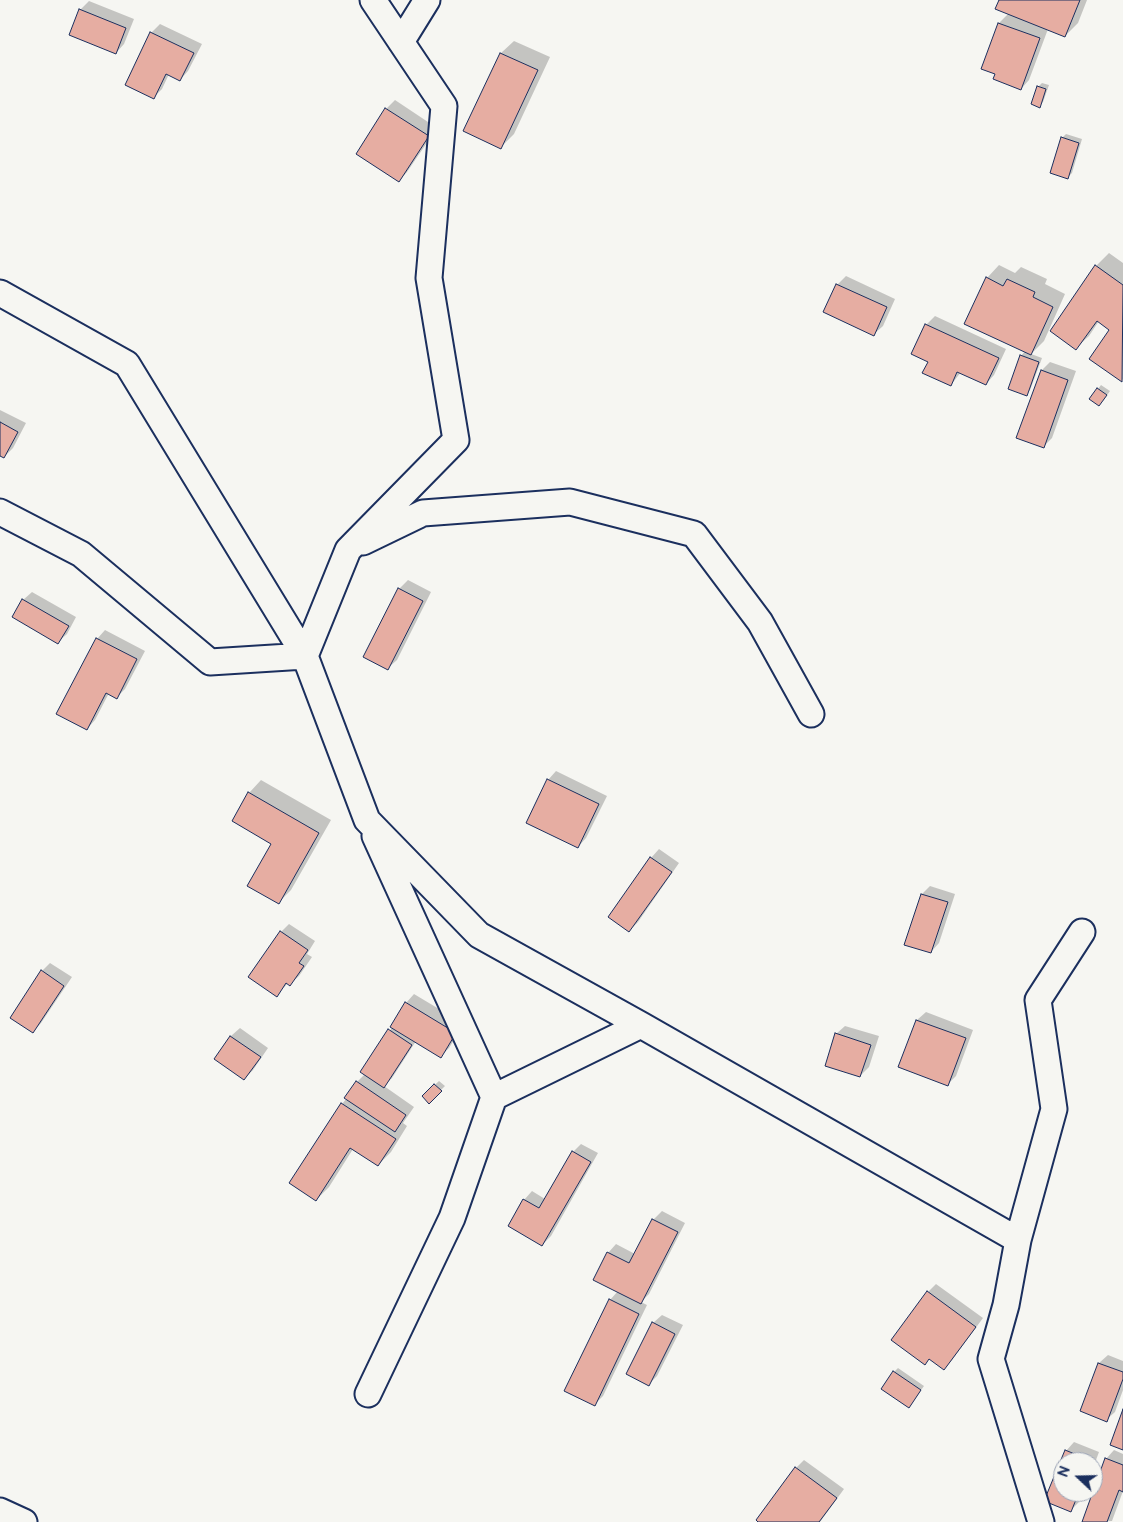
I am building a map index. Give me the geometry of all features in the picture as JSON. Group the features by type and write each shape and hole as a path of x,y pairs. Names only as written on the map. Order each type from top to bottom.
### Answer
{"street":[{"path":"306,656 348,550 456,440 430,278 444,106 373,0"},
{"path":"401,42 427,0"},
{"path":"0,293 127,364 306,656 367,820 494,1097 452,1218 368,1394"},
{"path":"348,550 423,513 570,502 694,534 760,622 811,714"},
{"path":"0,512 81,554 210,662 306,656"},
{"path":"367,820 479,935 1018,1240"},
{"path":"1041,1522 991,1360 1006,1305 1018,1240 1054,1109 1038,1000 1082,932"},
{"path":"494,1097 641,1025"},
{"path":"0,1511 24,1522"}],"building":[{"path":"999,0 1080,0 1065,37 995,9"},
{"path":"79,9 126,28 116,54 69,35"},
{"path":"998,23 1040,38 1021,90 993,79 995,74 981,69"},
{"path":"150,32 194,53 180,81 166,74 154,99 125,85"},
{"path":"500,53 538,70 501,149 463,131"},
{"path":"1037,86 1046,89 1040,108 1031,104"},
{"path":"385,108 429,136 399,182 356,154"},
{"path":"1061,137 1079,143 1068,179 1050,173"},
{"path":"1095,265 1123,285 1122,382 1089,359 1109,330 1097,321 1076,350 1050,331"},
{"path":"986,277 1003,286 1007,279 1035,292 1033,297 1053,307 1031,355 964,324"},
{"path":"836,284 887,307 874,336 823,312"},
{"path":"925,324 999,358 986,385 957,372 951,386 922,373 928,362 911,354"},
{"path":"1020,355 1039,362 1027,396 1008,389"},
{"path":"1041,370 1068,380 1044,448 1016,438"},
{"path":"1097,388 1107,395 1099,406 1089,399"},
{"path":"0,422 18,432 4,458 0,456"},
{"path":"398,588 423,601 388,670 363,657"},
{"path":"22,599 69,626 58,644 12,617"},
{"path":"96,638 137,659 117,699 106,693 87,730 56,714"},
{"path":"547,779 599,804 578,848 526,823"},
{"path":"248,792 319,833 279,904 247,886 271,844 232,821"},
{"path":"650,857 672,872 629,932 608,917"},
{"path":"921,894 948,902 931,953 904,945"},
{"path":"280,931 308,950 299,963 304,966 290,986 286,983 277,997 248,977"},
{"path":"41,970 64,986 33,1033 10,1018"},
{"path":"405,1002 456,1033 441,1058 390,1027"},
{"path":"916,1020 966,1038 948,1086 898,1067"},
{"path":"388,1029 412,1045 384,1088 360,1072"},
{"path":"835,1033 871,1045 860,1077 825,1066"},
{"path":"230,1036 261,1057 244,1080 214,1059"},
{"path":"356,1081 406,1115 395,1132 344,1098"},
{"path":"434,1084 442,1091 429,1104 422,1096"},
{"path":"341,1103 396,1139 378,1166 350,1148 316,1201 289,1183"},
{"path":"572,1151 591,1162 542,1246 508,1226 523,1199 539,1208"},
{"path":"652,1219 678,1232 641,1304 593,1280 607,1252 629,1263"},
{"path":"927,1291 976,1327 944,1370 929,1359 925,1365 891,1340"},
{"path":"609,1299 639,1314 595,1406 564,1391"},
{"path":"652,1322 675,1334 649,1386 626,1374"},
{"path":"1098,1363 1123,1372 1123,1379 1107,1422 1080,1411"},
{"path":"893,1371 921,1390 909,1408 881,1389"},
{"path":"1123,1409 1123,1450 1110,1445"},
{"path":"1105,1458 1123,1465 1123,1492 1119,1490 1107,1522 1082,1522 1089,1502 1103,1502 1103,1464"},
{"path":"795,1467 837,1498 819,1522 758,1522 756,1520"},
{"path":"1053,1479 1053,1502 1075,1502 1071,1512 1044,1501"}]}
